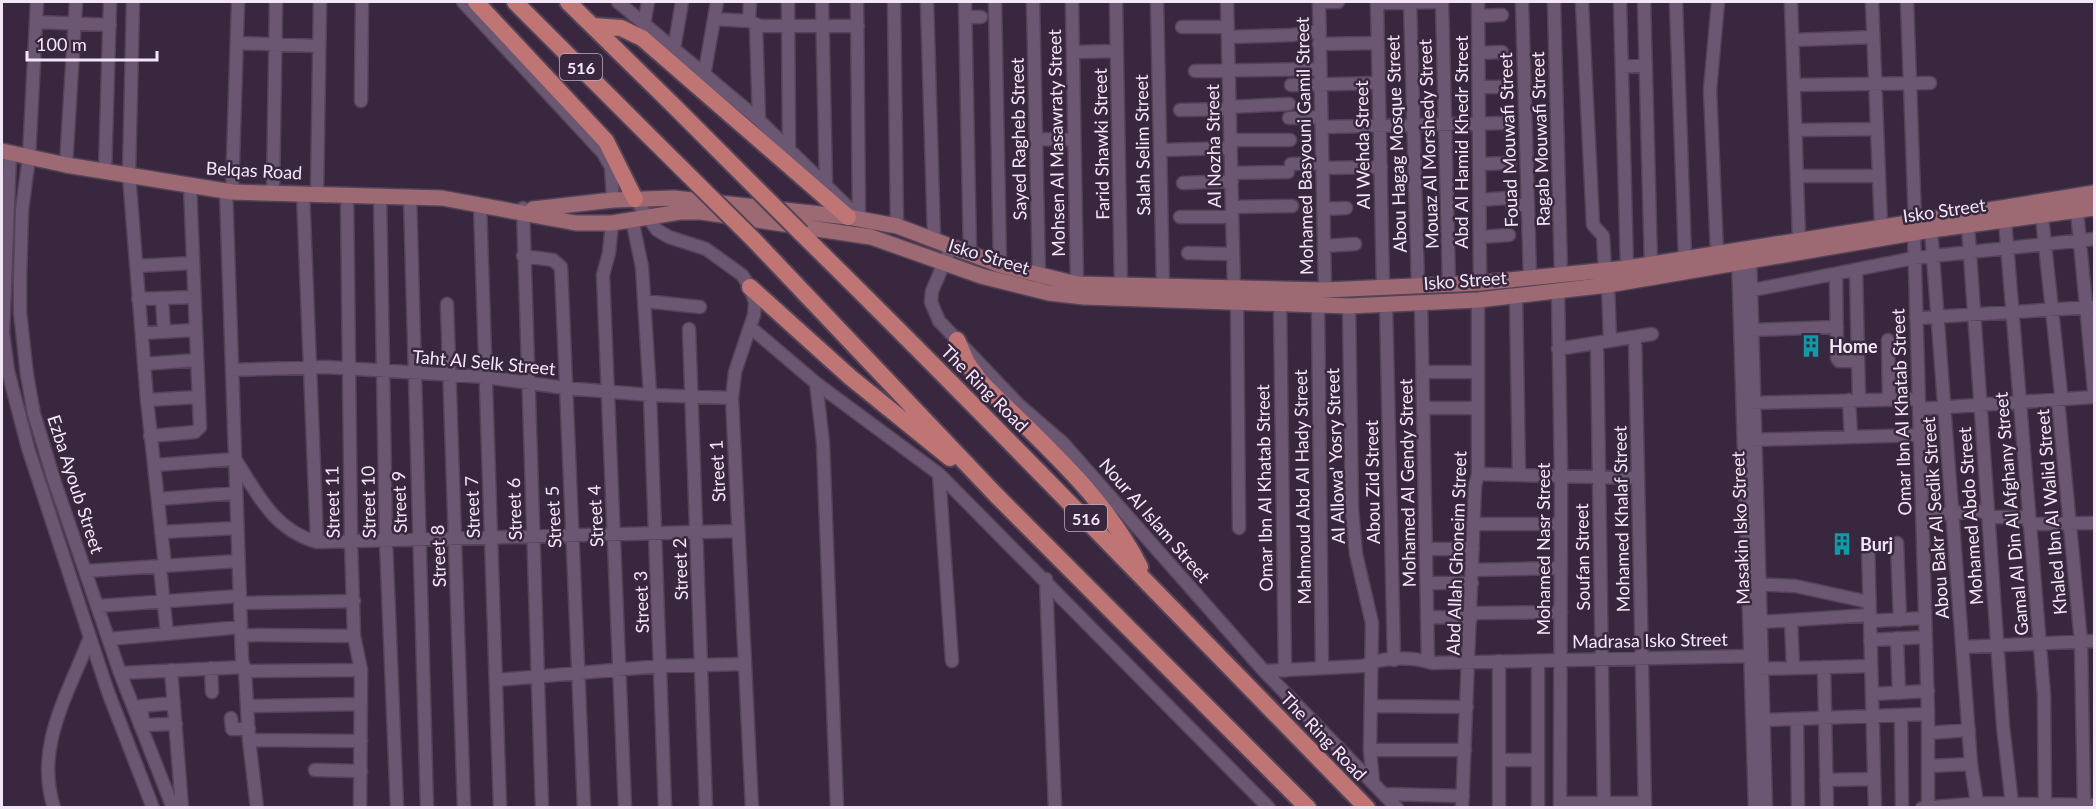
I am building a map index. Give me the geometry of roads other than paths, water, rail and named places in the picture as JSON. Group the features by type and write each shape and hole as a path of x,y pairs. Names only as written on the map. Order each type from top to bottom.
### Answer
{"highway":[{"path":"476,2 606,141 635,199"},
{"name":"516","path":"515,2 753,239 996,495 1308,807"},
{"name":"The Ring Road","path":"568,2 674,105 1066,498 1367,807"},
{"path":"593,26 621,28 642,38 849,222"},
{"path":"750,287 850,377 996,495"},
{"path":"957,340 967,363 980,381 1106,511 1125,539 1148,584"}],"main road":[{"name":"Belqas Road","path":"6,152 105,172 229,192 410,196 523,211"},
{"name":"Isko Street","path":"849,222 897,226 934,238 1000,265 1039,277 1077,284 1163,288 1280,305 1349,306 1478,300 1558,291 1606,278 1915,227 2094,193"},
{"path":"523,211 613,200 674,198 849,222"},
{"name":"Isko Street","path":"849,222 886,241 943,262 1004,282 1049,293 1084,297 1235,297 1562,276 1606,278 1627,268 1717,253 1744,255 1799,239 1881,227 1915,227 1931,230 2042,217 2094,208"},
{"path":"523,211 576,223 612,223 680,212 849,222"}],"street":[{"name":"Ezba Ayoub Street","path":"37,2 29,158 22,210 20,278 23,346 43,448 120,673 173,807"},
{"path":"66,165 76,2"},
{"path":"105,172 110,2"},
{"path":"133,2 129,175 150,435 162,532 163,601 167,634"},
{"path":"238,2 238,43 229,192 232,370 241,631 257,807"},
{"path":"273,193 276,2"},
{"path":"317,542 311,367 310,193 320,2"},
{"path":"361,101 362,2"},
{"path":"463,2 603,153 611,167 613,200"},
{"path":"618,2 759,120 826,185 849,222"},
{"path":"644,24 648,2"},
{"path":"674,49 682,2"},
{"path":"704,76 717,2"},
{"path":"750,2 759,120"},
{"path":"788,2 789,149"},
{"path":"822,2 826,185"},
{"path":"849,222 858,26 857,2"},
{"path":"894,2 897,226"},
{"path":"927,2 934,238"},
{"path":"965,2 970,253"},
{"path":"995,2 1000,265"},
{"name":"Sayed Ragheb Street","path":"1033,2 1039,277"},
{"name":"Mohsen Al Masawraty Street","path":"1072,2 1077,284"},
{"name":"Farid Shawki Street","path":"1116,2 1121,286"},
{"name":"Salah Selim Street","path":"1157,2 1163,288"},
{"path":"1227,2 1237,2"},
{"name":"Al Nozha Street","path":"1227,2 1239,528"},
{"path":"1318,2 1338,2"},
{"name":"Mohamed Basyouni Gamil Street","path":"1318,2 1325,290"},
{"path":"1377,2 1442,2"},
{"name":"Al Wehda Street","path":"1377,2 1383,288"},
{"name":"Abou Hagag Mosque Street","path":"1410,2 1418,286"},
{"name":"Mouaz Al Morshedy Street","path":"1442,2 1449,285"},
{"name":"Abd Al Hamid Khedr Street","path":"1478,2 1480,283"},
{"name":"Fouad Mouwafi Street","path":"1522,2 1530,278"},
{"name":"Ragab Mouwafi Street","path":"1554,2 1562,276"},
{"path":"1582,2 1593,225 1603,236 1610,341"},
{"path":"1620,2 1627,268"},
{"path":"1644,2 1651,264"},
{"path":"1676,2 1685,258"},
{"path":"1717,253 1710,90 1718,2"},
{"path":"1791,2 1799,239"},
{"path":"1872,2 1881,227"},
{"name":"Omar Ibn Al Khatab Street","path":"1907,2 1928,691 1929,766 1925,807"},
{"path":"1478,16 1502,15"},
{"path":"966,17 981,17"},
{"path":"714,19 788,26 858,26"},
{"path":"37,22 110,25"},
{"path":"1182,27 1292,35 1319,31"},
{"path":"1793,40 1873,37"},
{"path":"238,43 319,46"},
{"path":"1319,44 1378,43"},
{"path":"1073,52 1117,51"},
{"path":"1478,53 1502,52"},
{"path":"1622,67 1646,65"},
{"path":"1195,71 1320,69"},
{"path":"1291,85 1379,83"},
{"path":"1794,86 1930,83"},
{"path":"1479,87 1506,87"},
{"path":"1180,110 1289,104"},
{"path":"1289,118 1380,126 1506,123"},
{"path":"1796,130 1877,129"},
{"path":"1036,139 1074,140"},
{"path":"1160,150 1290,140"},
{"path":"6,152 3,346 28,448 111,702 153,807"},
{"path":"1479,164 1510,163"},
{"path":"1184,183 1289,168 1381,167"},
{"path":"1797,176 1878,176"},
{"path":"150,435 198,430 190,186"},
{"name":"Street 11","path":"347,194 351,542 354,636 361,670 360,807"},
{"name":"Street 10","path":"380,196 386,541 396,807"},
{"name":"Street 9","path":"410,196 426,807"},
{"path":"635,199 639,218 663,234 705,249 742,275 750,287"},
{"path":"1479,200 1527,205"},
{"name":"Street 7","path":"480,205 500,807"},
{"path":"1180,217 1292,206"},
{"path":"1323,209 1346,208"},
{"name":"Street 6","path":"523,211 542,807"},
{"path":"2077,211 2079,241 2090,308 2094,390"},
{"name":"Khaled Ibn Al Walid Street","path":"2042,217 2061,394 2058,400 2080,642 2089,805"},
{"name":"Street 3","path":"639,218 650,395 665,807"},
{"name":"Gamal Al Din Al Afghany Street","path":"2005,221 2044,695 2045,804"},
{"name":"Street 4","path":"612,223 609,253 603,275 624,807"},
{"name":"Mohamed Abdo Street","path":"1968,226 1997,645 2018,805"},
{"name":"Abou Bakr Al Sedik Street","path":"1931,230 1971,764 1980,805"},
{"path":"1479,237 1509,235"},
{"path":"1561,240 1574,239"},
{"path":"1745,292 1914,258 2045,246 2094,239"},
{"path":"1324,246 1355,244"},
{"name":"Nour Al Islam Street","path":"952,245 932,291 931,302 939,321 1019,405 1063,443 1264,670 1397,807"},
{"path":"1188,253 1233,254"},
{"name":"Masakin Isko Street","path":"1744,255 1754,584 1750,656 1757,669 1764,720 1755,807"},
{"name":"Street 5","path":"523,256 553,260 560,264 584,807"},
{"path":"136,266 193,263"},
{"path":"1851,437 1858,361 1856,270"},
{"path":"1836,274 1837,360 1858,361"},
{"name":"Street 1","path":"750,287 755,308 735,372 732,398 752,807"},
{"name":"Mohamed Nasr Street","path":"1558,291 1561,476 1560,805"},
{"name":"Masakin Isko Street","path":"1745,292 1752,330 1748,403"},
{"path":"138,299 194,297"},
{"path":"1516,297 1519,475"},
{"path":"162,298 164,332"},
{"name":"Abd Allah Ghoneim Street","path":"1463,802 1478,474 1478,300"},
{"path":"644,301 700,307"},
{"name":"Mohamed Al Gendy Street","path":"1421,303 1428,662"},
{"name":"Street 8","path":"447,304 464,807"},
{"name":"Abou Zid Street","path":"1386,304 1394,660"},
{"name":"Omar Ibn Al Khatab Street","path":"1280,305 1285,671"},
{"name":"Mahmoud Abd Al Hady Street","path":"1318,306 1322,668"},
{"name":"Al Allowa' Yosry Street","path":"1349,306 1354,532 1370,610 1373,782"},
{"path":"1916,318 2090,308"},
{"path":"750,327 816,382 939,474 1046,579 1269,807"},
{"path":"1752,330 1837,327"},
{"name":"Street 2","path":"689,329 706,807"},
{"path":"142,333 195,330"},
{"path":"1558,349 1652,334"},
{"name":"Mohamed Khalaf Street","path":"1635,337 1645,805"},
{"path":"1887,340 1889,399"},
{"name":"Soufan Street","path":"1597,343 1604,805"},
{"path":"144,364 196,360"},
{"name":"Taht Al Selk Street","path":"232,370 311,367 450,374 565,388 650,395 732,398"},
{"path":"1422,372 1478,372"},
{"path":"816,382 823,444 837,807"},
{"path":"147,400 198,397"},
{"path":"1748,403 1889,399 1944,407 2094,397"},
{"path":"1423,408 1478,408"},
{"path":"1749,440 1919,435"},
{"path":"235,459 270,514 297,536 317,542 738,531"},
{"path":"155,465 235,459"},
{"path":"939,474 951,661"},
{"path":"1478,474 1638,478"},
{"path":"158,499 236,493"},
{"path":"1922,515 1988,514 2029,520 2094,523"},
{"path":"1474,524 1561,524"},
{"path":"162,532 237,528"},
{"path":"1897,543 1900,620"},
{"path":"1868,544 1875,807"},
{"path":"1426,549 1473,549"},
{"path":"86,571 238,561"},
{"path":"1427,583 1473,576 1561,568"},
{"path":"1046,579 1055,807"},
{"path":"1754,584 1795,586 1869,602"},
{"name":"Masakin Isko Street","path":"1754,584 1761,622 1757,669 1760,771 1766,807"},
{"path":"98,606 240,599 354,601"},
{"path":"1427,617 1561,612"},
{"path":"1761,622 1925,618"},
{"path":"1791,620 1793,668"},
{"path":"109,639 241,631 354,636"},
{"path":"54,807 47,772 50,743 90,637"},
{"path":"1870,640 1926,637"},
{"path":"1897,638 1899,693"},
{"path":"1962,647 2094,641"},
{"name":"Madrasa Isko Street","path":"1264,670 1285,671 1363,666 1372,662 1418,659 1428,662 1499,662 1750,656"},
{"path":"1538,661 1538,807"},
{"path":"1499,662 1499,807"},
{"path":"496,680 661,666 745,664"},
{"path":"1757,669 1871,666"},
{"path":"211,668 212,692"},
{"path":"120,673 211,668 361,670"},
{"path":"1824,668 1827,807"},
{"path":"171,670 182,807"},
{"path":"1872,694 1928,691"},
{"path":"174,703 141,706 142,725 176,724"},
{"path":"247,706 361,704"},
{"path":"1371,706 1467,707"},
{"path":"1764,720 1928,714"},
{"path":"1901,715 1902,807"},
{"path":"231,718 232,729 249,735 361,741"},
{"path":"1797,719 1798,807"},
{"path":"1928,733 1969,730"},
{"path":"1371,750 1465,750"},
{"path":"1499,760 1538,760"},
{"path":"1929,766 1971,764"},
{"path":"315,770 361,771"},
{"path":"1826,780 1874,779"},
{"path":"1384,794 1463,802"},
{"path":"1560,805 1645,805"},
{"path":"1925,807 2089,805"}],"place":[{"name":"Home","path":"1811,346"},
{"name":"Burj","path":"1842,544"}]}
